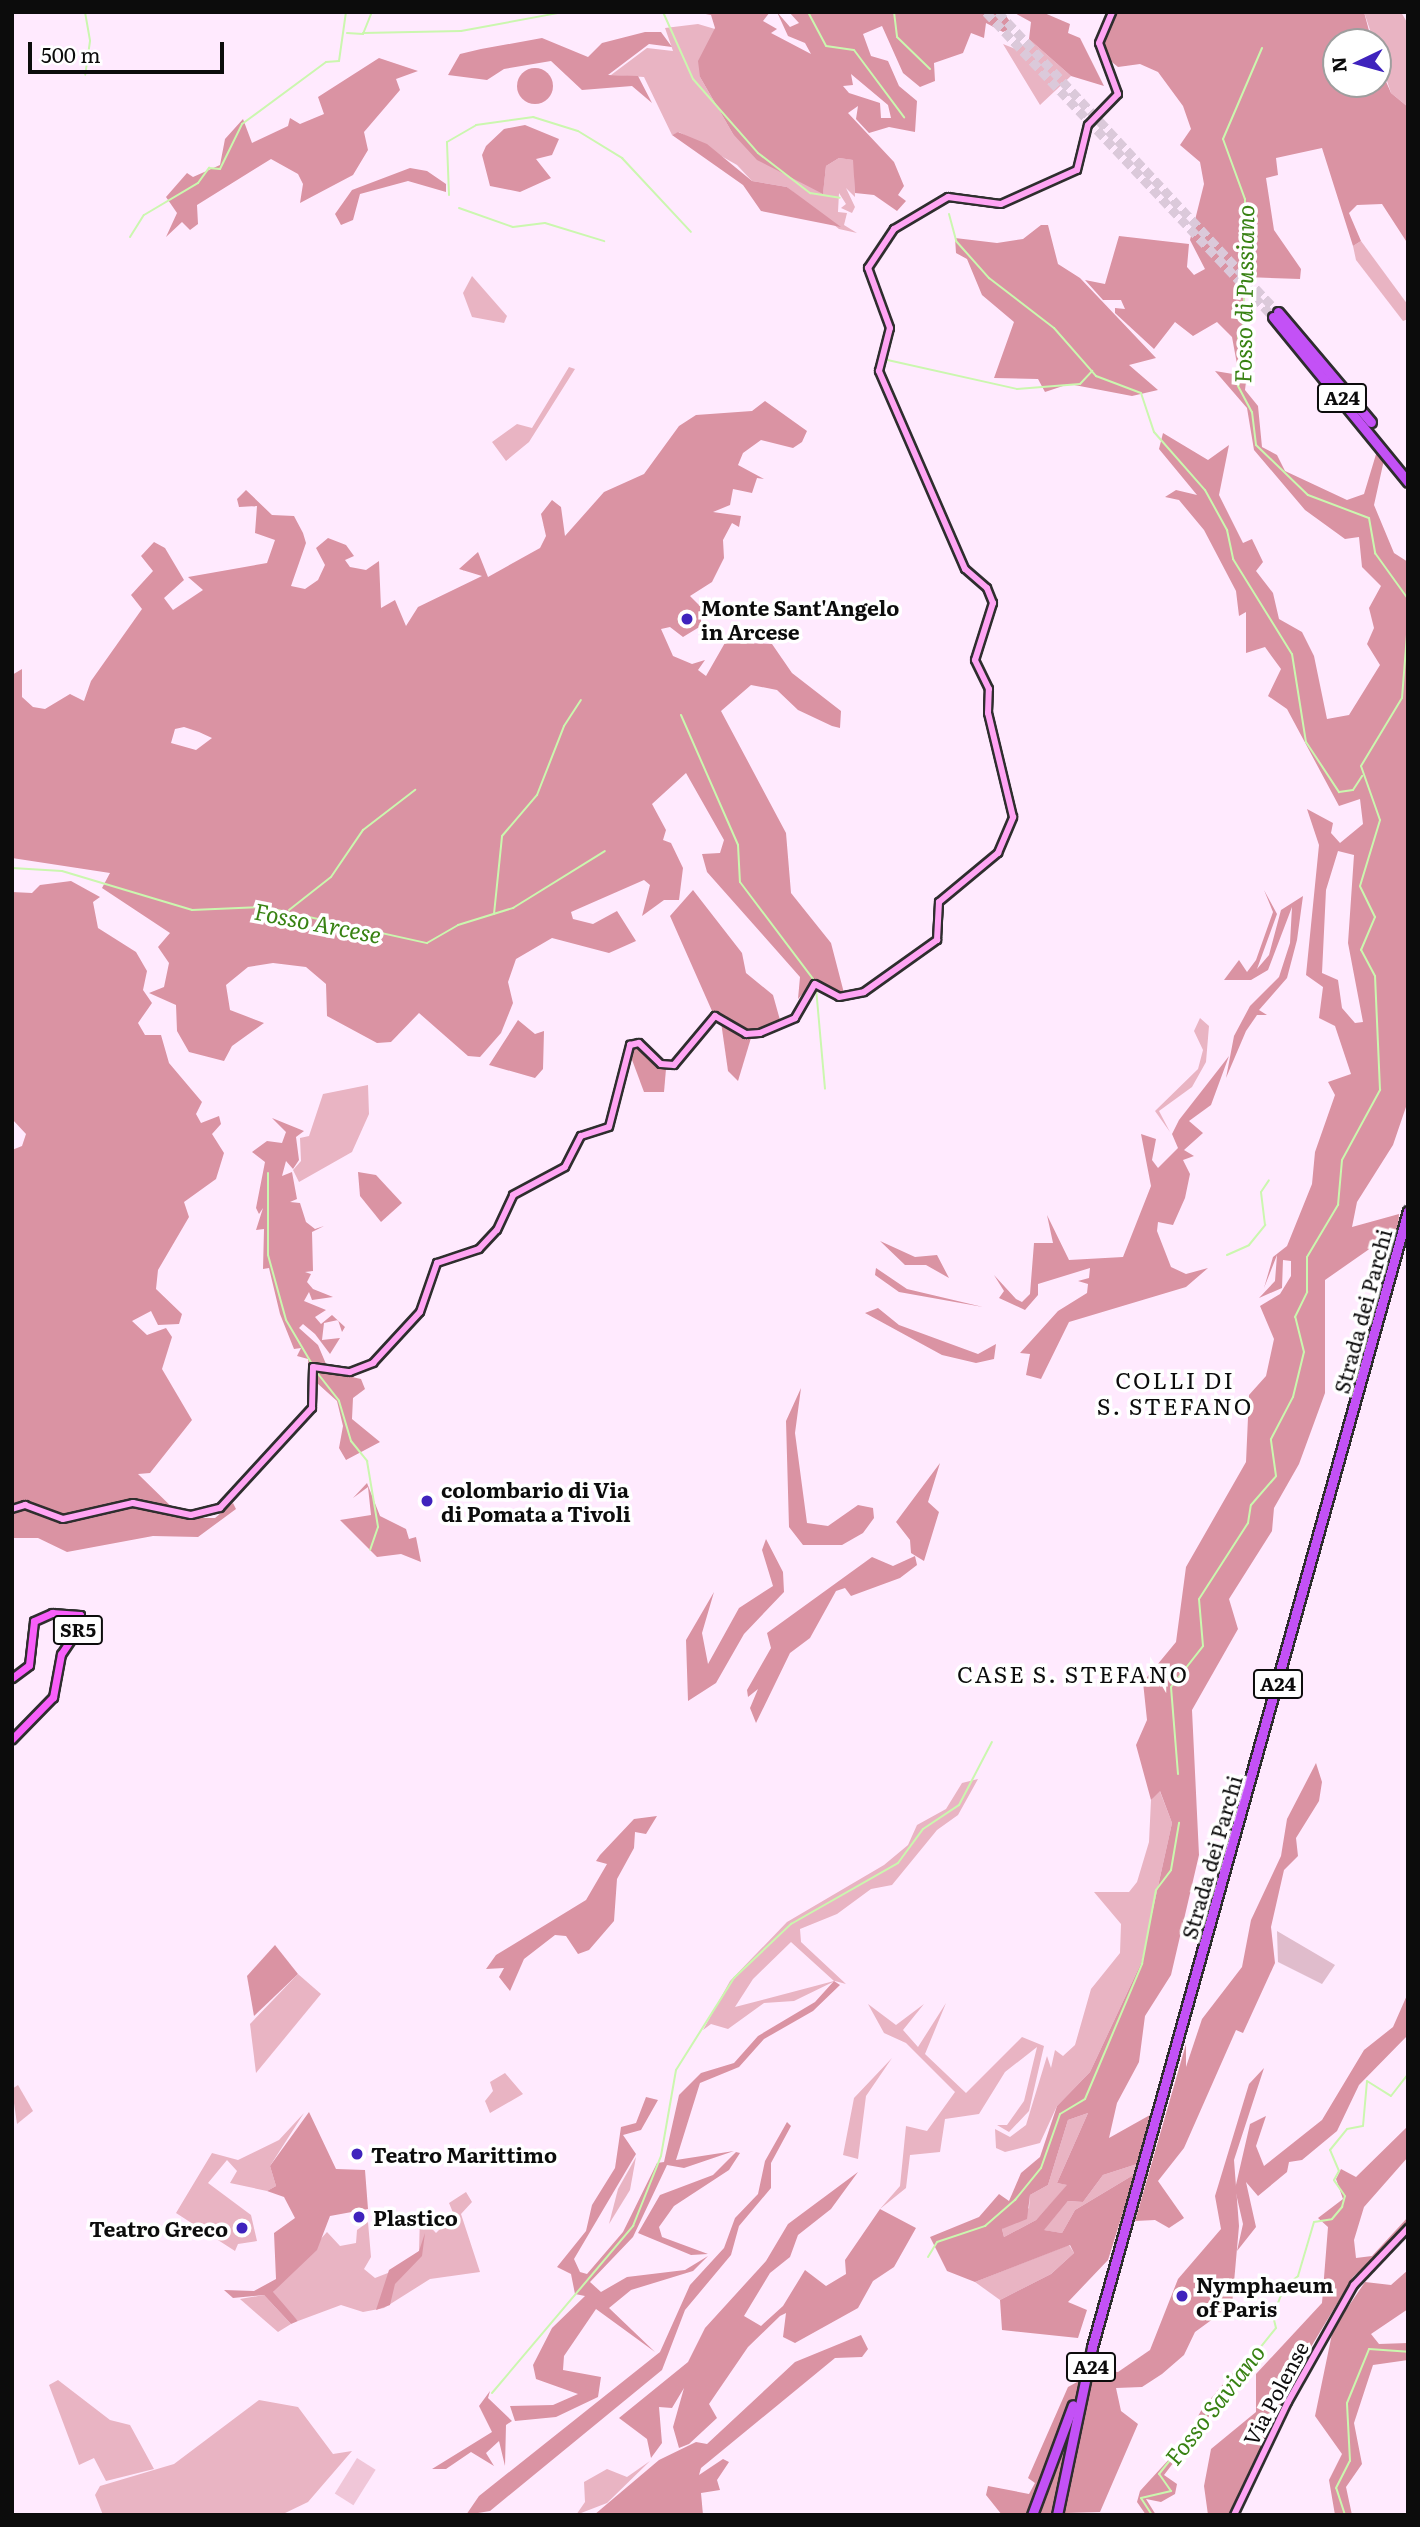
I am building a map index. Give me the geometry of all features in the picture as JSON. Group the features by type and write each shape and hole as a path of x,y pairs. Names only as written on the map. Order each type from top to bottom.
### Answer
{"highway":[{"name":"A24","path":"1408,475 1275,315 1408,482"},
{"name":"Strada dei Parchi","path":"1059,2515 1093,2347 1408,1211"},
{"name":"Strada dei Parchi","path":"1397,1255 1408,1225"},
{"name":"Strada dei Parchi","path":"1061,2503 1084,2396 1126,2234"},
{"path":"1032,2515 1093,2347"}],"main road":[{"name":"SR5","path":"12,1678 29,1665 34,1621 52,1613 80,1615 61,1654 55,1694 12,1739"}],"street":[{"path":"12,1509 25,1505 64,1519 134,1503 191,1515 223,1506 312,1408 314,1366 350,1372 372,1364 418,1316 437,1263 479,1249 498,1228 512,1196 566,1166 579,1136 608,1128 630,1045 640,1044 660,1063 673,1066 716,1016 745,1033 760,1033 795,1018 814,984 837,997 864,992 937,940 939,902 998,853 1013,817 987,711 990,691 975,660 993,603 988,588 965,569 879,371 890,328 868,267 895,228 949,196 1000,204 1077,170 1088,125 1118,94 1099,45 1112,12"},
{"name":"Via Polense","path":"1234,2515 1287,2402 1354,2285 1408,2228"}],"shaded area":[{"path":"695,12 770,12 763,21 777,29 771,33 811,54 805,43 788,36 777,12 790,27 799,23 789,12 1003,12 1014,27 1003,32 986,23 984,38 971,33 963,53 934,63 935,81 920,87 903,73 882,26 863,34 871,56 888,61 899,86 917,101 915,132 889,127 869,133 856,119 858,106 848,113 894,162 904,186 898,195 906,201 897,211 874,195 855,193 853,160 839,158 826,166 823,194 757,160 733,134 700,77 698,61 715,28 711,15","holes":["851,74 888,105 891,118 881,118 880,103 849,93 843,86 853,85"]},
{"path":"1013,12 1042,12 1070,24 1068,33 1080,38 1104,86 1071,76 1029,39 1031,22"},
{"path":"1111,12 1364,12 1368,28 1322,28 1322,98 1392,98 1392,94 1408,107 1408,244 1382,204 1357,205 1349,213 1361,241 1353,246 1322,148 1276,158 1278,175 1266,178 1274,230 1301,269 1300,279 1246,277 1242,336 1250,349 1245,390 1258,406 1262,447 1277,455 1285,471 1347,500 1364,494 1377,451 1384,460 1374,505 1394,553 1408,562 1408,1101 1393,1145 1357,1202 1352,1227 1399,1214 1398,1229 1325,1280 1325,1393 1299,1464 1274,1508 1272,1531 1229,1599 1238,1629 1192,1710 1199,1855 1171,1975 1145,2016 1139,2062 1117,2103 1109,2138 1150,2115 1137,2164 1103,2175 1083,2202 1068,2201 1044,2230 1062,2233 1075,2210 1135,2174 1108,2260 1068,2302 1087,2310 1078,2338 1002,2330 1000,2300 1051,2274 1074,2253 1070,2245 975,2282 947,2271 930,2237 979,2217 999,2194 1009,2201 1021,2173 1040,2157 1057,2106 1090,2072 1141,1963 1172,1823 1160,1791 1151,1800 1136,1745 1147,1720 1143,1682 1176,1642 1186,1567 1246,1462 1249,1395 1266,1376 1274,1339 1260,1306 1280,1294 1291,1276 1291,1261 1283,1260 1282,1288 1259,1298 1275,1281 1277,1255 1264,1288 1273,1257 1287,1246 1312,1184 1315,1152 1335,1095 1328,1082 1351,1074 1335,1026 1319,1018 1323,987 1306,975 1319,845 1307,809 1333,823 1331,833 1340,843 1363,824 1360,799 1339,806 1287,709 1268,696 1281,669 1265,647 1246,653 1246,612 1239,616 1236,591 1204,530 1179,500 1165,497 1176,490 1197,495 1159,449 1163,433 1208,460 1229,445 1219,495 1243,543 1252,539 1263,562 1256,571 1273,593 1279,619 1302,632 1314,656 1327,719 1349,715 1380,665 1367,644 1374,628 1369,608 1381,586 1362,567 1359,537 1345,539 1305,510 1254,450 1247,408 1215,371 1239,375 1232,337 1217,322 1193,336 1175,322 1154,349 1115,313 1115,308 1125,309 1121,300 1103,300 1085,280 1105,284 1119,236 1189,244 1187,267 1194,275 1205,269 1190,240 1204,184 1200,162 1180,145 1191,129 1183,106 1158,72 1140,64 1118,67 1107,58 1100,33","holes":["1338,851 1354,855 1348,943 1363,1022 1355,1023 1342,1008 1338,980 1322,973 1326,890","1088,2113 1057,2183 1067,2185 1036,2220 1004,2237 1002,2229 1027,2219 1030,2195 1048,2185 1068,2120"]},
{"path":"1364,12 1401,12 1408,24 1408,107 1392,94 1392,28 1369,28"},
{"path":"698,24 715,29 700,77 733,134 823,193 826,166 839,158 854,160 855,197 846,188 855,207 852,213 841,208 846,204 839,193 838,212 847,213 844,225 857,233 839,229 787,187 752,181 737,165 679,132 672,135 644,77 611,75 647,48 673,51 665,28"},
{"path":"645,32 661,32 672,47 649,44 608,75 638,76 652,103 632,86 582,90 551,61 504,69 487,80 448,75 460,54 481,49 542,38 588,57 602,43"},
{"path":"1029,39 1071,76 1040,105 1003,44 1018,50"},
{"path":"379,58 418,71 396,79 400,90 364,132 368,150 353,175 300,203 303,184 298,174 271,159 197,205 198,224 190,230 182,222 166,237 177,213 166,197 187,173 193,177 220,165 225,139 243,119 252,143 288,126 290,118 300,124 324,114 318,97"},
{"path":"535,68 548,73 553,86 548,99 535,104 522,99 517,86 522,73"},
{"path":"525,125 559,139 552,155 536,159 551,178 520,192 490,186 482,155 486,146 504,129"},
{"path":"678,132 707,144 752,181 787,187 841,227 761,211 743,185 672,135"},
{"path":"410,168 427,171 446,184 446,192 408,181 360,194 353,220 341,225 335,214 352,190"},
{"path":"1041,225 1048,225 1058,264 1080,278 1156,358 1129,365 1158,390 1132,396 1069,384 1045,392 1038,379 994,378 1014,322 982,295 967,259 956,253 955,238 997,243 1023,239"},
{"path":"1361,241 1408,305 1408,319 1403,321 1356,260 1353,246"},
{"path":"472,276 507,316 504,323 472,317 463,293"},
{"path":"569,367 575,369 529,442 506,461 492,442 517,424 532,428"},
{"path":"765,401 807,431 802,442 793,448 761,440 743,453 738,465 764,479 757,478 752,493 733,489 730,505 713,512 741,516 739,527 732,523 723,540 724,558 712,582 690,596 701,607 701,626 683,637 670,627 661,629 673,656 692,664 705,660 698,670 706,676 730,634 748,643 772,644 792,673 841,711 840,728 798,710 777,690 751,685 721,711 786,833 791,893 831,943 844,993 814,981 798,999 800,977 707,872 702,854 720,853 724,840 686,773 652,804 666,830 663,840 671,843 683,868 679,900 664,900 642,916 650,885 644,880 571,912 573,919 593,924 617,911 636,941 609,953 552,938 516,959 508,982 513,1003 501,1033 480,1057 468,1056 419,1013 391,1042 377,1043 327,1016 326,984 306,967 273,963 248,967 226,985 230,1010 264,1023 232,1046 224,1061 189,1052 177,1031 176,1005 149,993 164,987 169,963 158,947 170,933 102,888 110,873 12,858 12,675 22,669 22,697 33,707 45,709 70,694 84,701 91,681 142,609 131,595 153,571 141,556 154,542 165,548 184,580 164,598 173,610 203,590 188,577 267,563 275,540 255,533 257,506 239,507 237,499 246,490 272,515 294,516 303,533 306,543 291,586 305,589 318,580 325,565 316,548 328,538 346,545 354,556 345,560 350,567 366,570 379,561 381,608 395,600 406,626 418,607 482,576 459,569 478,552 488,577 540,548 546,536 541,514 552,500 561,507 565,536 604,492 644,474 679,426 696,415 752,411","holes":["184,727 212,738 196,750 171,743 175,729"]},
{"path":"71,881 100,897 93,902 98,928 136,952 147,971 143,990 152,1003 138,1023 145,1035 161,1035 169,1063 202,1102 196,1114 201,1123 219,1116 221,1124 212,1134 224,1153 216,1179 184,1202 189,1217 158,1270 156,1289 182,1314 179,1324 158,1325 151,1311 132,1321 147,1335 166,1328 172,1337 162,1369 192,1420 150,1473 138,1474 183,1518 215,1518 233,1503 236,1509 198,1537 153,1536 67,1552 38,1538 12,1538 12,1150 22,1146 26,1134 12,1119 12,892 32,893 40,885"},
{"path":"693,890 742,953 746,973 773,995 780,1020 774,1026 748,1033 712,1011 670,916"},
{"path":"1264,890 1277,914 1257,969 1269,955 1281,910 1303,896 1297,940 1287,978 1259,1010 1267,1015 1257,1015 1246,1031 1226,1078 1234,1036 1250,1006 1279,977 1290,943 1292,907 1268,970 1251,980 1224,980 1239,960 1247,972 1256,960 1273,912"},
{"path":"1200,1018 1209,1026 1206,1062 1192,1087 1159,1111 1170,1132 1155,1111 1198,1069 1203,1050 1194,1031"},
{"path":"518,1020 535,1034 544,1031 543,1069 535,1078 489,1065"},
{"path":"721,1022 751,1038 738,1081 728,1071"},
{"path":"637,1046 666,1069 664,1092 644,1092 628,1049"},
{"path":"1229,1056 1211,1105 1189,1121 1203,1133 1184,1150 1194,1156 1183,1160 1190,1174 1185,1198 1173,1225 1158,1222 1157,1231 1171,1267 1186,1274 1208,1268 1186,1287 1069,1322 1041,1379 1026,1375 1030,1354 1020,1353 1058,1311 1087,1293 1088,1284 1078,1281 1089,1278 1090,1268 1038,1284 1038,1295 1025,1310 999,1298 1004,1291 994,1275 1016,1299 1022,1302 1030,1294 1034,1243 1053,1243 1047,1215 1069,1260 1123,1257 1151,1186 1141,1134 1156,1139 1152,1160 1158,1168 1178,1148 1172,1134 1179,1120"},
{"path":"368,1085 369,1114 352,1152 299,1182 293,1170 301,1161 300,1138 309,1136 323,1094"},
{"path":"272,1118 304,1131 296,1137 299,1160 293,1169 286,1161 282,1176 292,1172 297,1199 290,1202 300,1203 306,1222 315,1229 324,1226 312,1232 313,1271 305,1272 311,1274 307,1282 313,1289 333,1297 312,1300 309,1292 304,1301 326,1310 315,1317 321,1324 332,1315 338,1320 324,1323 322,1340 340,1338 330,1354 315,1334 303,1324 299,1328 318,1345 326,1364 347,1368 315,1364 309,1374 308,1359 297,1356 301,1348 294,1349 280,1314 269,1268 263,1269 264,1229 256,1230 263,1208 259,1214 256,1208 265,1162 252,1152 267,1141 282,1143 286,1132"},
{"path":"358,1172 376,1175 402,1203 381,1222 360,1196"},
{"path":"880,1241 915,1257 937,1255 949,1278 926,1265 905,1265"},
{"path":"876,1268 907,1289 983,1307 899,1292 875,1275"},
{"path":"878,1308 899,1325 978,1354 996,1344 994,1359 976,1363 942,1355 865,1313"},
{"path":"316,1369 361,1379 365,1389 353,1398 352,1419 380,1442 346,1460 339,1448 343,1426 337,1401 317,1383"},
{"path":"801,1388 795,1433 807,1523 828,1526 858,1505 873,1508 874,1518 863,1533 842,1545 803,1545 789,1527 786,1421"},
{"path":"940,1463 928,1502 939,1512 924,1561 911,1553 910,1540 896,1522"},
{"path":"367,1483 380,1516 406,1529 409,1539 416,1537 421,1562 401,1554 377,1557 340,1520 371,1515 368,1487 353,1498"},
{"path":"766,1539 783,1572 784,1592 744,1634 716,1683 688,1701 686,1640 714,1592 702,1633 708,1664 739,1608 773,1586 762,1550"},
{"path":"915,1556 917,1565 900,1578 851,1596 845,1588 836,1591 810,1638 790,1653 756,1723 750,1708 758,1689 748,1697 747,1690 771,1648 767,1633 872,1557 893,1566"},
{"path":"1316,1763 1322,1782 1319,1801 1296,1838 1298,1856 1284,1870 1271,1927 1275,1963 1243,2033 1236,2030 1184,2148 1158,2181 1184,2218 1169,2228 1155,2220 1135,2221 1186,2044 1186,2067 1202,2019 1242,1967 1251,1920 1281,1856 1287,1819"},
{"path":"978,1779 958,1815 937,1830 892,1885 871,1889 837,1914 800,1929 801,1942 846,1984 835,1981 794,2001 764,2003 728,2029 711,2024 703,2030 730,1981 787,1922 884,1865 908,1845 917,1825 946,1809 962,1783","holes":["791,1942 834,1981 735,2007 753,1979"]},
{"path":"1159,1789 1172,1823 1141,1963 1090,2072 1057,2106 1040,2143 1005,2152 996,2148 995,2129 1010,2137 1026,2125 1047,2056 1051,2068 1055,2050 1063,2056 1075,2045 1091,1989 1120,1953 1121,1924 1094,1892 1129,1892 1137,1882 1149,1842 1151,1800"},
{"path":"657,1816 646,1834 635,1832 634,1848 617,1879 614,1921 589,1950 578,1954 566,1936 555,1935 524,1959 510,1991 499,1977 504,1968 486,1969 496,1955 586,1900 607,1864 596,1861 600,1855 634,1819"},
{"path":"1277,1931 1335,1965 1322,1984 1278,1962"},
{"path":"275,1945 298,1974 254,2016 247,1976"},
{"path":"298,1974 321,1994 256,2073 250,2024"},
{"path":"834,1981 840,1985 813,2011 764,2039 739,2067 700,2083 676,2160 734,2151 684,2168 667,2165 633,2237 590,2282 601,2292 627,2277 685,2270 708,2256 693,2271 631,2290 609,2308 655,2352 596,2309 564,2356 563,2370 601,2377 598,2397 556,2417 515,2421 510,2406 553,2405 578,2394 536,2379 533,2365 552,2328 585,2296 575,2294 571,2274 557,2267 586,2231 592,2205 615,2168 621,2127 636,2123 646,2097 658,2100 641,2130 623,2135 636,2154 574,2259 580,2272 587,2274 623,2232 657,2163 664,2162 679,2095 701,2073 734,2063 758,2036 815,2002"},
{"path":"1408,1993 1408,2035 1359,2085 1337,2131 1302,2160 1289,2162 1287,2172 1258,2196 1246,2182 1256,2227 1237,2251 1243,2224 1235,2189 1250,2124 1266,2116 1256,2146 1264,2166 1322,2120 1364,2050 1393,2027"},
{"path":"946,2003 925,2054 966,2093 1022,2037 1044,2046 1029,2111 1009,2132 997,2125 1007,2125 1024,2101 1037,2047 1005,2072 979,2114 945,2119 940,2152 910,2155 906,2188 880,2209 900,2186 906,2126 927,2131 955,2092 906,2043 884,2033 868,2004 896,2025 924,2004 903,2030 918,2047"},
{"path":"892,2058 866,2096 858,2159 843,2155 854,2098"},
{"path":"1264,2068 1234,2160 1239,2226 1232,2305 1195,2332 1184,2355 1162,2374 1142,2387 1116,2388 1121,2411 1138,2424 1100,2512 1002,2515 986,2495 988,2486 1029,2494 1035,2483 1028,2478 1068,2387 1099,2370 1118,2372 1150,2350 1178,2279 1221,2229 1215,2196 1249,2084"},
{"path":"505,2073 523,2094 490,2113 485,2101 493,2091 490,2082"},
{"path":"18,2085 33,2111 17,2124 12,2089"},
{"path":"309,2112 336,2169 365,2170 368,2209 330,2216 317,2250 273,2292 298,2321 291,2324 264,2295 233,2298 224,2290 254,2291 276,2279 274,2233 295,2218 284,2197 267,2191 276,2186 270,2166"},
{"path":"304,2113 270,2166 276,2186 267,2191 230,2183 237,2171 227,2160 208,2183 251,2215 257,2241 238,2244 235,2251 176,2213 212,2153 238,2160 279,2140"},
{"path":"1088,2113 1057,2183 1068,2185 1036,2220 1004,2237 1002,2229 1029,2208 1030,2195 1048,2185 1068,2120"},
{"path":"787,2122 791,2126 771,2163 771,2188 739,2226 731,2255 685,2310 662,2370 490,2511 466,2515 479,2496 660,2352 690,2285 724,2248 735,2218 758,2194 765,2161"},
{"path":"1408,2126 1408,2157 1364,2207 1354,2240 1356,2258 1372,2256 1408,2217 1408,2226 1353,2277 1311,2347 1232,2515 1208,2515 1204,2486 1211,2449 1256,2412 1256,2374 1322,2303 1328,2227 1318,2218 1343,2199 1336,2179 1341,2169 1356,2177"},
{"path":"736,2152 740,2153 729,2170 674,2206 659,2227 662,2237 708,2254 691,2255 638,2233 660,2195 713,2175"},
{"path":"636,2157 630,2190 609,2224 618,2189"},
{"path":"1137,2164 1135,2174 1075,2210 1062,2233 1043,2230 1068,2201 1083,2202 1103,2175"},
{"path":"858,2172 831,2209 798,2235 790,2257 770,2273 744,2316 761,2326 783,2306 805,2270 826,2286 846,2274 845,2260 880,2209 916,2228 894,2267 873,2281 858,2308 795,2343 783,2337 786,2313 780,2316 748,2347 709,2404 717,2418 689,2444 679,2448 673,2427 684,2388 672,2408 659,2407 662,2443 651,2458 647,2439 619,2418 688,2362 705,2328 766,2261 788,2224"},
{"path":"466,2192 472,2202 461,2214 480,2272 430,2279 384,2308 363,2312 341,2305 298,2321 272,2293 327,2232 340,2246 356,2243 357,2230 368,2222 371,2257 364,2269 375,2278 393,2271 419,2251 420,2216 436,2233 454,2215 449,2203"},
{"path":"425,2233 422,2256 395,2284 390,2305 376,2310 389,2270 419,2251"},
{"path":"1069,2245 1074,2253 1051,2274 1000,2300 975,2282"},
{"path":"1408,2270 1408,2309 1371,2334 1379,2344 1408,2343 1408,2360 1373,2365 1354,2423 1362,2464 1346,2487 1352,2515 1335,2515 1329,2480 1342,2454 1315,2416 1333,2329 1365,2282 1391,2285"},
{"path":"264,2295 291,2324 278,2332 240,2299"},
{"path":"861,2335 868,2349 862,2357 835,2358 701,2468 699,2475 723,2459 729,2462 717,2480 720,2490 701,2493 703,2515 594,2515 659,2460 696,2442 707,2444 795,2362"},
{"path":"1236,2369 1236,2381 1164,2475 1177,2484 1175,2494 1161,2502 1146,2499 1156,2515 1146,2515 1137,2502 1140,2491 1182,2445 1202,2409"},
{"path":"58,2380 110,2420 130,2425 154,2469 106,2481 94,2458 79,2465 49,2385"},
{"path":"490,2391 488,2398 512,2421 506,2425 505,2466 499,2441 486,2453 494,2466 471,2452 446,2469 432,2469 492,2432 479,2406"},
{"path":"259,2400 298,2407 333,2454 352,2451 308,2502 281,2515 103,2515 95,2495 100,2486 174,2464"},
{"path":"357,2458 376,2470 353,2505 335,2494"},
{"path":"650,2461 607,2503 576,2515 585,2502 584,2482 607,2469 627,2477"}],"waterway":[{"path":"85,12 90,41 85,75"},
{"path":"130,237 144,215 198,183 209,168 220,169 242,124 326,62 339,61 346,12"},
{"path":"347,33 363,34 372,12"},
{"path":"363,33 461,31 564,12"},
{"path":"663,12 693,79 758,153 810,193 840,198"},
{"path":"703,12 708,12"},
{"path":"808,12 826,46 854,50 904,117"},
{"path":"894,12 897,37 930,69"},
{"name":"Fosso di Pussiano","path":"1262,48 1223,139 1245,199 1244,323 1238,337 1246,362 1238,386 1252,412 1256,445 1308,495 1369,518 1375,553 1408,599"},
{"path":"449,195 447,142 476,125 533,117 578,131 622,158 691,232"},
{"path":"459,208 513,227 545,223 604,241"},
{"path":"949,214 956,241 989,278 1054,328 1096,376 1141,393 1154,432 1205,490 1227,530 1233,559 1292,654 1306,742 1339,792 1353,790 1362,776"},
{"path":"883,359 1017,389 1080,384 1092,371"},
{"path":"1178,1774 1171,1687 1203,1646 1199,1599 1248,1523 1251,1505 1276,1476 1271,1439 1293,1397 1304,1352 1295,1317 1307,1292 1307,1257 1338,1205 1342,1160 1380,1090 1375,976 1361,950 1375,917 1360,886 1380,820 1361,766 1402,698 1408,622"},
{"path":"494,914 502,836 537,795 564,726 581,700"},
{"path":"681,715 738,845 740,882 816,983"},
{"path":"289,910 331,877 363,830 415,790"},
{"name":"Fosso Arcese","path":"12,868 62,871 192,910 264,907 427,943 458,925 513,908 605,851"},
{"path":"816,988 825,1089"},
{"path":"268,1173 268,1255 286,1320 312,1364"},
{"path":"1227,1255 1249,1245 1265,1225 1261,1192 1269,1180"},
{"path":"315,1370 339,1401 351,1441 367,1461 378,1527 370,1550"},
{"path":"492,2393 633,2226 661,2156 676,2070 734,1978 791,1924 898,1863 923,1829 959,1805 992,1742"},
{"path":"928,2257 937,2242 985,2226 1015,2200 1041,2168 1060,2114 1085,2099 1142,1964 1156,1890 1171,1870 1179,1823"},
{"name":"Fosso Saviano","path":"1152,2515 1141,2498 1171,2491 1159,2474 1276,2328 1273,2316 1284,2287 1298,2276 1314,2222 1332,2219 1342,2207 1345,2196 1334,2180 1339,2171 1330,2150 1347,2129 1363,2126 1367,2081 1391,2096 1408,2074"},
{"path":"1345,2515 1336,2488 1350,2461 1347,2403 1369,2349 1408,2352"}],"tunnel":[{"path":"986,12 1273,317"},
{"path":"998,12 1278,312"}],"place":[{"name":"Monte Sant'Angelo in Arcese","path":"687,619"},
{"name":"colombario di Via di Pomata a Tivoli","path":"427,1501"},
{"name":"Teatro Marittimo","path":"357,2154"},
{"name":"Plastico","path":"359,2217"},
{"name":"Teatro Greco","path":"242,2228"},
{"name":"Nymphaeum of Paris","path":"1182,2296"}],"district":[{"name":"COLLI DI S. STEFANO","path":"1175,1392"},
{"name":"CASE S. STEFANO","path":"1073,1673"}]}
